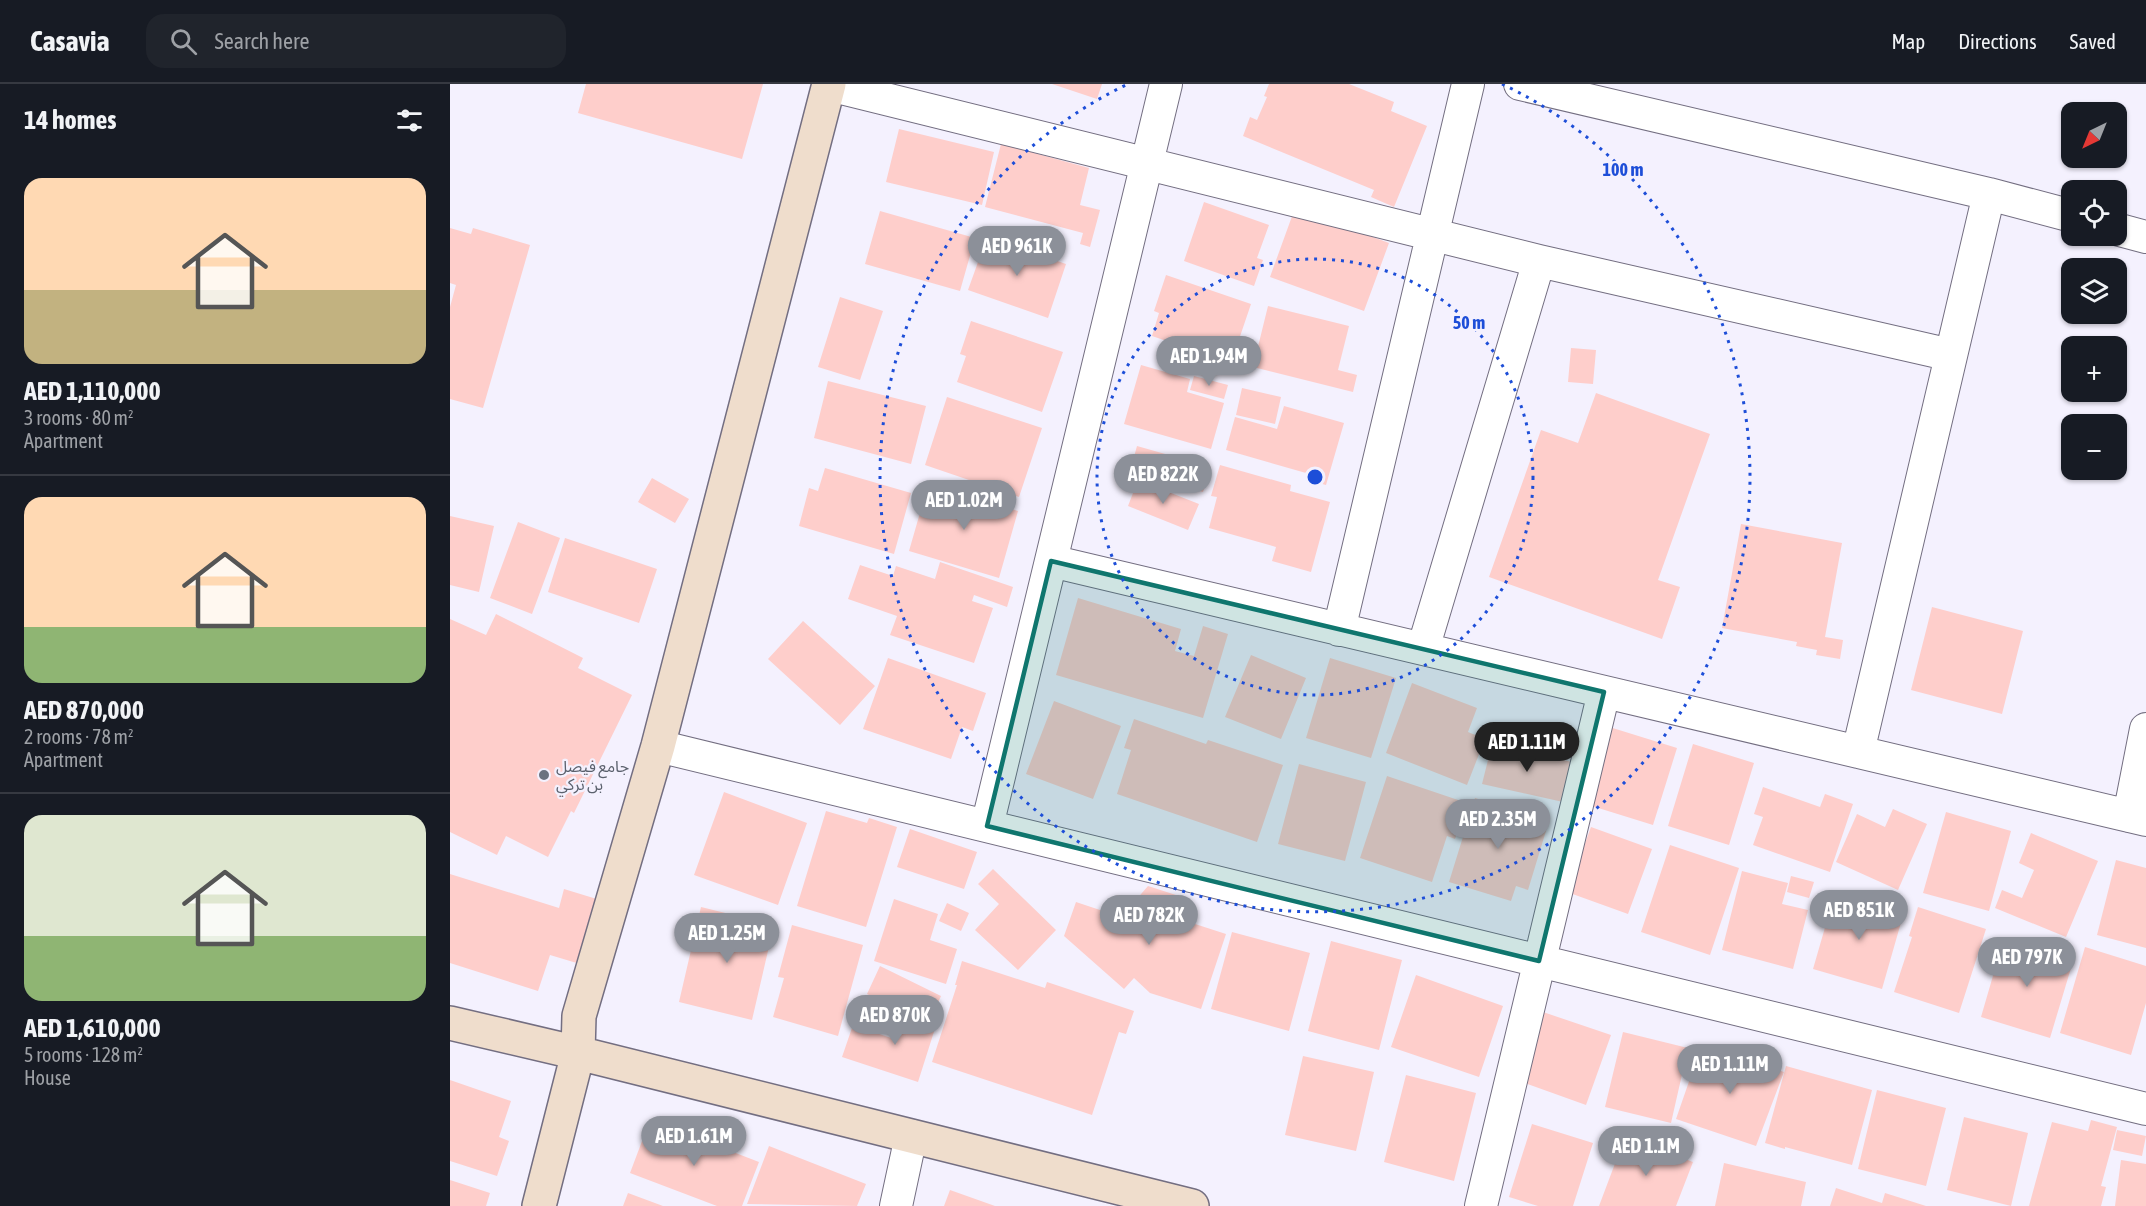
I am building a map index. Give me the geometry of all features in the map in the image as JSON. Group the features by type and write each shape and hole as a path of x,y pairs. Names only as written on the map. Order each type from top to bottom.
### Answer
{"street":[{"path":"987,826 1166,84"},
{"path":"1339,630 1468,84"},
{"path":"1520,84 1989,194 2061,213"},
{"path":"539,1206 578,1053 579,1016 658,746 829,85 1539,261 1951,355"},
{"path":"1858,752 1989,194"},
{"path":"2127,232 2146,237"},
{"path":"1423,649 1539,261"},
{"path":"1051,561 2138,818 2146,729"},
{"path":"1481,1206 1604,692"},
{"path":"658,746 2146,1109"},
{"path":"450,1023 1192,1206"},
{"path":"896,1206 911,1136"}],"highlighted area":[{"path":"1051,561 1604,692 1539,961 987,826"}],"building":[{"path":"586,84 763,84 742,159 578,113"},
{"path":"1052,84 1102,84 1097,99"},
{"path":"1269,84 1349,84 1394,102 1391,111 1427,126 1394,207 1371,197 1374,190 1243,136 1250,117 1257,120 1267,97 1264,96"},
{"path":"899,129 994,152 982,205 886,182"},
{"path":"1001,144 1089,168 1080,205 1100,210 1090,247 1080,244 1083,233 985,207"},
{"path":"1204,202 1269,225 1257,258 1263,260 1254,286 1184,261"},
{"path":"1295,208 1389,243 1364,311 1270,277"},
{"path":"880,211 975,238 960,291 865,264"},
{"path":"450,228 471,234 473,228 530,245 483,408 450,399 450,307 456,285 450,283"},
{"path":"987,237 1066,264 1048,318 968,290"},
{"path":"1166,275 1251,304 1231,363 1152,336 1159,313 1154,311"},
{"path":"840,297 883,311 860,380 818,367"},
{"path":"1268,306 1349,326 1338,370 1357,375 1353,392 1253,367"},
{"path":"971,321 1063,352 1042,412 957,382 966,356 960,354"},
{"path":"1571,348 1596,350 1593,384 1568,382"},
{"path":"1141,365 1190,379 1187,392 1224,403 1211,449 1124,424"},
{"path":"1194,376 1228,385 1224,399 1190,390"},
{"path":"828,381 926,406 911,464 814,438"},
{"path":"1242,388 1281,397 1275,424 1236,415"},
{"path":"1596,393 1710,434 1658,580 1680,587 1662,639 1489,577 1541,430 1578,443"},
{"path":"947,397 1042,428 1019,497 925,465"},
{"path":"1284,406 1344,423 1326,485 1311,481 1313,475 1226,450 1235,417 1277,429"},
{"path":"1137,446 1211,467 1203,492 1130,471"},
{"path":"1220,465 1291,485 1290,491 1330,502 1311,572 1272,561 1276,547 1209,528 1217,497 1211,496"},
{"path":"825,468 911,493 894,554 799,526 809,488 818,491"},
{"path":"652,478 689,499 675,523 638,502"},
{"path":"1138,480 1199,504 1188,530 1128,506"},
{"path":"928,485 1018,511 999,578 909,551"},
{"path":"450,516 494,526 479,592 450,585"},
{"path":"518,522 560,538 532,614 490,598"},
{"path":"1741,524 1842,543 1825,637 1843,640 1840,659 1816,655 1817,650 1796,646 1797,642 1722,628"},
{"path":"565,538 657,569 639,623 548,592"},
{"path":"940,562 1013,587 1007,607 974,595 972,601 993,608 974,663 890,635 897,616 848,599 860,565 893,576 896,566 935,579"},
{"path":"1078,598 1181,629 1175,651 1194,656 1203,626 1228,634 1203,718 1056,675"},
{"path":"1932,607 2023,631 2002,714 1911,690"},
{"path":"496,614 583,658 578,668 632,695 574,813 571,811 548,857 506,836 497,855 450,832 450,619 486,635"},
{"path":"803,621 875,686 840,725 768,659"},
{"path":"1251,655 1306,678 1281,739 1225,717"},
{"path":"888,658 986,693 973,731 962,727 951,759 863,729"},
{"path":"1330,658 1396,678 1371,758 1306,738"},
{"path":"1412,683 1477,708 1468,732 1485,739 1467,785 1386,753"},
{"path":"1054,701 1121,726 1093,799 1026,774"},
{"path":"1134,719 1206,744 1208,740 1283,765 1257,842 1117,794 1131,750 1124,748"},
{"path":"1603,725 1677,748 1653,825 1579,802"},
{"path":"1492,744 1572,762 1563,802 1482,784"},
{"path":"1693,744 1754,763 1729,845 1668,826"},
{"path":"1299,764 1366,782 1345,861 1278,844"},
{"path":"1387,776 1467,803 1455,839 1447,836 1432,882 1360,858"},
{"path":"1763,787 1820,807 1825,794 1853,804 1830,872 1753,845 1763,817 1754,814"},
{"path":"724,792 807,823 778,905 694,875"},
{"path":"1475,798 1549,821 1528,890 1516,886 1511,901 1449,882"},
{"path":"1893,809 1927,824 1898,890 1836,862 1857,814 1885,827"},
{"path":"826,811 867,823 869,818 897,827 866,927 797,906"},
{"path":"1946,812 2011,831 1989,911 1923,893"},
{"path":"1591,827 1652,849 1628,914 1567,892"},
{"path":"910,829 977,852 964,889 897,867"},
{"path":"2031,833 2098,861 2066,937 1995,908 2002,890 2022,898 2034,870 2019,863"},
{"path":"1670,845 1739,868 1710,955 1641,932"},
{"path":"2116,860 2146,868 2146,948 2097,935"},
{"path":"993,869 1056,930 1018,970 975,930 999,904 978,884"},
{"path":"1742,871 1788,883 1782,904 1808,910 1793,969 1722,950"},
{"path":"450,874 559,908 564,889 600,900 580,964 550,955 538,991 450,963"},
{"path":"1791,876 1814,882 1809,898 1787,892"},
{"path":"1148,886 1179,896 1174,912 1156,906 1164,914 1226,934 1201,1009 1150,993 1134,978 1124,989 1064,936 1076,902 1103,911 1117,895 1135,901"},
{"path":"1835,893 1904,912 1882,989 1813,969"},
{"path":"894,899 938,914 930,940 957,949 946,984 874,961"},
{"path":"947,903 969,913 961,931 939,921"},
{"path":"701,907 774,925 752,1020 679,1002"},
{"path":"1918,907 1986,929 1959,1013 1894,992 1912,937 1909,936"},
{"path":"792,925 863,945 838,1036 773,1017 784,978 778,977"},
{"path":"1232,932 1310,953 1289,1031 1211,1009"},
{"path":"2004,938 2074,958 2050,1038 1981,1017"},
{"path":"1331,941 1402,960 1379,1050 1308,1031"},
{"path":"2085,947 2146,966 2146,1003 2131,1055 2060,1033"},
{"path":"962,961 1045,988 1047,982 1134,1011 1126,1034 1119,1032 1092,1115 932,1062 957,985 955,985"},
{"path":"880,966 941,996 932,1016 895,999 892,1006 867,994"},
{"path":"1416,975 1503,1006 1479,1077 1391,1047"},
{"path":"865,1004 896,1014 890,1034 858,1024"},
{"path":"901,1007 938,1019 918,1082 842,1057 853,1025 891,1038"},
{"path":"1543,1012 1611,1035 1586,1105 1519,1081"},
{"path":"1623,1032 1688,1048 1671,1123 1605,1107"},
{"path":"1702,1044 1784,1072 1756,1146 1676,1119"},
{"path":"1303,1056 1374,1072 1356,1151 1285,1135"},
{"path":"1786,1066 1872,1090 1852,1165 1765,1143"},
{"path":"1406,1075 1476,1093 1454,1181 1384,1162"},
{"path":"450,1080 511,1101 499,1137 509,1141 497,1176 450,1161"},
{"path":"1877,1090 1946,1108 1926,1186 1858,1169"},
{"path":"1964,1117 2028,1133 2011,1206 1947,1190"},
{"path":"650,1120 759,1162 742,1206 717,1206 630,1173"},
{"path":"2091,1120 2117,1127 2101,1186 2106,1187 2101,1206 2029,1206 2052,1122 2088,1131"},
{"path":"1532,1124 1593,1143 1573,1206 1538,1206 1509,1197"},
{"path":"2117,1130 2146,1136 2142,1156 2113,1150"},
{"path":"1625,1137 1693,1162 1676,1206 1599,1206"},
{"path":"769,1146 866,1184 857,1206 747,1204"},
{"path":"2121,1160 2146,1164 2146,1206 2115,1206"},
{"path":"1724,1163 1806,1182 1801,1206 1715,1206"},
{"path":"450,1180 490,1193 486,1206 450,1206"},
{"path":"1836,1188 1882,1203 1885,1193 1926,1206 1830,1206"},
{"path":"950,1190 995,1206 944,1206"},
{"path":"628,1193 663,1206 623,1206"}],"place":[{"name":"جامع فيصل بن تركي","path":"544,775"}]}
